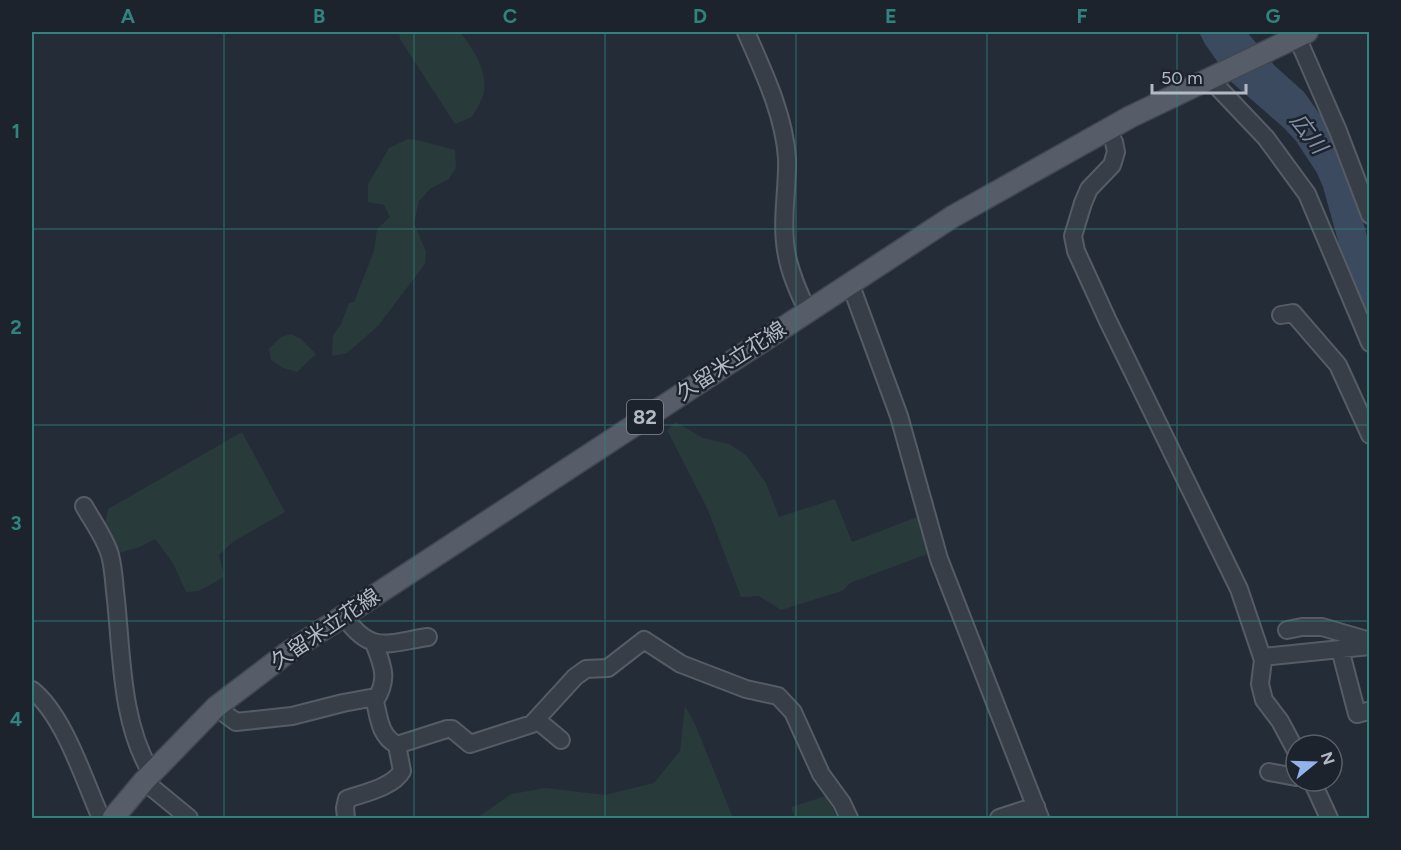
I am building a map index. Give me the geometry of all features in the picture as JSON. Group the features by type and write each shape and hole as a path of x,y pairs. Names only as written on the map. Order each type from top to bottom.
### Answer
{"main road":[{"name":"久留米立花線","path":"113,819 148,777 216,707 287,652 952,217 1107,130 1302,34"}],"street":[{"path":"746,32 763,69 782,124 787,157 786,250 795,285 807,310"},
{"path":"1302,34 1370,215"},
{"path":"1215,76 1266,138 1307,194 1370,343"},
{"path":"1107,130 1114,142 1116,152 1112,165 1089,189 1083,203 1073,236 1076,251 1239,589 1262,657 1260,684 1264,700 1286,733"},
{"path":"850,283 899,416 939,559 1038,812 999,819"},
{"path":"1281,315 1293,313 1338,364 1370,435"},
{"path":"84,506 109,553 115,578 125,692 135,738 148,777 189,819"},
{"path":"344,616 356,632 374,643 428,637"},
{"path":"1287,630 1322,627 1370,641"},
{"path":"374,643 383,672 383,688 375,701 382,730 388,740 397,745 447,729 452,729 470,744 532,724 575,676 586,669 608,668 644,640 681,664 746,689 778,696 793,712 821,774 842,803 849,819"},
{"path":"1262,657 1370,646"},
{"path":"1340,649 1357,714 1368,711"},
{"path":"32,690 44,700 75,741 101,819"},
{"path":"216,707 236,722 292,716 370,698 375,701"},
{"path":"537,720 561,740"},
{"path":"346,819 347,799 389,783 399,776 402,771 397,745"},
{"path":"1269,772 1284,775"},
{"path":"1317,793 1329,819"}],"shaded area":[{"path":"399,32 460,32 474,52 483,75 483,94 472,117 455,124 400,39"},
{"path":"408,139 455,150 456,168 449,179 430,189 419,201 414,223 426,252 425,264 378,326 347,353 332,356 333,335 341,324 349,303 354,302 374,251 377,229 390,217 384,205 368,202 368,184 389,148"},
{"path":"291,334 301,339 316,354 297,372 283,368 271,360 269,349 281,337"},
{"path":"676,422 703,438 729,444 746,455 766,483 779,517 835,499 852,542 917,517 930,553 850,583 842,591 781,610 759,596 741,597 708,510 667,430"},
{"path":"242,432 285,512 234,541 219,555 224,577 199,591 186,592 173,563 155,539 140,547 116,554 104,528 108,509"},
{"path":"685,706 695,724 733,818 477,818 511,794 546,788 605,795 654,783 680,751"},
{"path":"826,796 838,818 795,818 791,807"}],"water":[{"name":"広川","path":"1199,32 1247,32 1275,66 1304,92 1331,130 1355,190 1369,244 1369,315 1342,255 1317,173 1296,141 1284,128 1228,79"}]}
